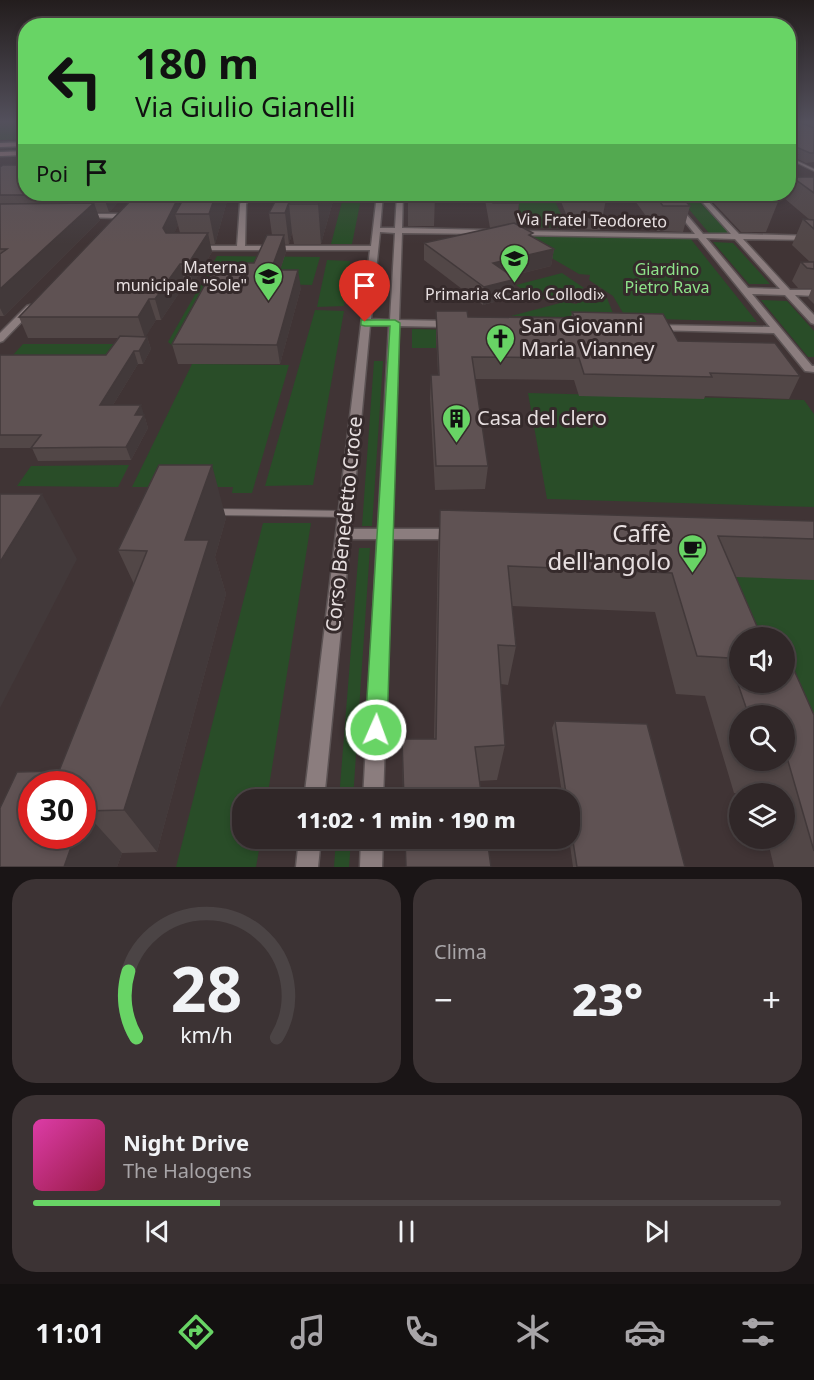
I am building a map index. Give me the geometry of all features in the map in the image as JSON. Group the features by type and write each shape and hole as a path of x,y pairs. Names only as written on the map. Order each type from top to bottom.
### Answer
{"main road":[{"path":"796,180 814,182"}],"street":[{"path":"0,183 18,170"},
{"path":"241,248 245,201"},
{"name":"Corso Benedetto Croce","path":"315,789 379,201"},
{"name":"Corso Benedetto Croce","path":"373,789 383,533 387,520 400,201"},
{"path":"672,201 811,369"},
{"path":"705,201 814,321"},
{"path":"105,229 125,208"},
{"path":"73,216 118,216"},
{"name":"Via Fratel Teodoreto","path":"375,230 501,232"},
{"name":"Via Fratel Teodoreto","path":"513,232 814,238"},
{"path":"184,248 373,248"},
{"path":"747,291 814,293"},
{"path":"0,339 38,300"},
{"path":"365,322 461,324"},
{"path":"641,327 778,330"},
{"path":"342,534 471,534"},
{"path":"307,867 309,849"},
{"path":"371,867 372,849"}],"lane":[{"path":"798,162 814,170"},
{"path":"796,166 814,170"},
{"path":"216,512 345,514"}],"green space":[{"path":"342,201 361,201 352,244 331,244"},
{"path":"682,201 699,201 730,234 709,233"},
{"path":"518,203 556,203 567,228 523,227"},
{"name":"Giardino Pietro Rava","path":"512,235 690,238 757,322 626,318 613,296 589,280 590,275 579,274"},
{"path":"713,242 733,243 770,284 749,284"},
{"path":"217,256 320,257 312,285 275,284 283,261 177,350 168,342"},
{"path":"327,260 350,261 344,306 317,307"},
{"path":"562,273 584,288 538,300 516,285"},
{"path":"599,292 607,298 615,318 511,316 564,302 577,304 577,297"},
{"path":"761,300 787,301 814,331 814,357 808,357"},
{"path":"315,310 344,311 313,485 265,486"},
{"path":"412,329 553,332 555,339 436,332 436,348 412,348"},
{"path":"23,344 127,344 119,356 13,355"},
{"path":"374,361 383,361 372,526 362,526"},
{"path":"192,364 289,365 252,493 232,493 233,487 132,487"},
{"path":"528,393 804,400 814,414 814,507 547,499"},
{"path":"129,465 118,487 17,486 31,466"},
{"path":"263,523 311,523 269,789 232,789 232,849 259,849 256,867 176,867"},
{"path":"359,548 370,548 354,789 340,789"},
{"path":"724,575 814,579 814,772 795,715 795,705 792,705 788,693 795,693 795,627 748,627"},
{"path":"335,849 350,849 349,867 334,867"}],"building":[{"path":"18,165 18,195 0,195 0,167"},
{"path":"796,177 814,177 814,193 796,180"},
{"path":"130,201 176,201 163,228 166,233 208,233 188,264 180,264 155,299 149,299 138,317 19,317"},
{"path":"182,201 214,201 209,214 175,214"},
{"path":"275,201 289,201 285,213 269,213"},
{"path":"290,201 319,201 318,204 289,204"},
{"path":"493,201 518,201 519,203 493,203"},
{"path":"659,201 685,201 690,206 663,206"},
{"path":"750,201 778,202 751,202"},
{"path":"94,203 0,289 0,254 7,249 0,249 0,204"},
{"path":"803,219 814,220 814,229"},
{"path":"514,223 533,233 529,235 554,249 493,263 516,279 484,287 424,243"},
{"path":"267,235 284,235 271,270 298,270 277,345 172,344 217,263 254,263"},
{"path":"801,262 814,262 814,269 807,268"},
{"path":"436,311 467,311 468,317 575,318 572,312 663,314 678,341 775,343 800,376 710,373 712,377 584,374 579,358 472,357 488,466 436,466 431,375 439,375"},
{"path":"120,336 147,337 139,351 134,351 100,405 141,405 135,415 144,415 126,447 31,448 41,435 0,435 0,355 106,355"},
{"path":"159,465 212,465 185,540 209,540 124,810 96,811 96,771 59,771 147,551 118,550"},
{"path":"0,494 42,494 0,562"},
{"path":"440,510 814,521 814,539 718,536 757,627 729,627 729,658 697,656 672,573 508,566 516,646 498,645 505,745 475,747 481,789 404,789 402,739 436,739"},
{"path":"795,672 814,715 814,851 791,771 795,771 795,705 745,705 741,693 795,693"},
{"path":"555,721 647,724 685,867 577,867 574,849 580,849 580,789 565,789"},
{"path":"17,772 18,849 70,849 64,867 0,867 0,808"},
{"path":"405,849 489,849 491,867 406,867"}],"place":[{"name":"Primaria «Carlo Collodi»","path":"515,284"},
{"name":"Materna municipale \"Sole\"","path":"268,302"},
{"name":"San Giovanni Maria Vianney","path":"500,364"},
{"name":"Casa del clero","path":"456,444"},
{"name":"Caffè dell'angolo","path":"692,574"}],"route":[{"path":"365,322 395,323 387,520 383,533 376,730"}]}
